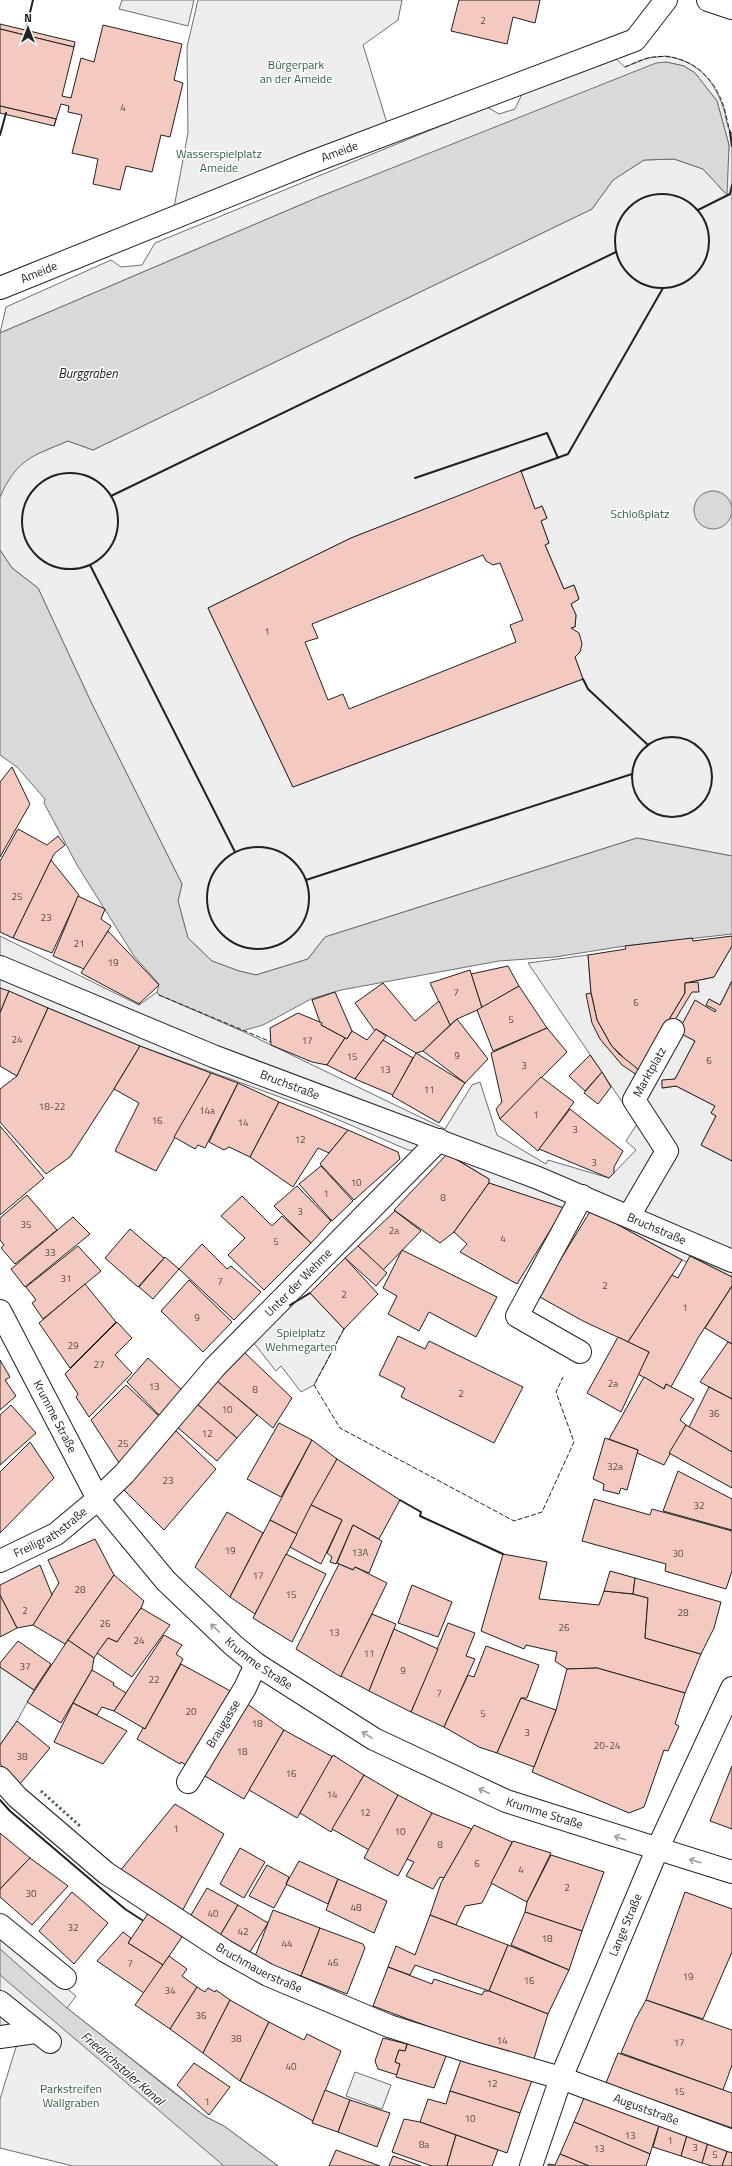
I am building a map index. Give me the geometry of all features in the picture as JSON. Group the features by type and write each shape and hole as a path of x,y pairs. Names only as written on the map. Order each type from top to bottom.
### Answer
{"street":[{"name":"Ameide","path":"0,288 312,162 634,40 666,0"},
{"path":"708,0 732,8"},
{"name":"Bruchstraße","path":"0,967 213,1056 439,1140 582,1196 732,1261"},
{"name":"Marktplatz","path":"629,1216 667,1151 634,1100 673,1030"},
{"name":"Unter der Wehme","path":"98,1499 124,1474 215,1367 439,1140"},
{"path":"580,1352 517,1316 582,1196"},
{"name":"Krumme Straße","path":"0,1311 98,1499 166,1581 233,1646 256,1664 374,1739 506,1801 657,1850 732,1872"},
{"name":"Freiligrathstraße","path":"0,1561 56,1534 98,1499"},
{"name":"Braugasse","path":"188,1782 245,1688 256,1664"},
{"name":"Lange Straße","path":"531,2166 561,2078 657,1850 732,1688"},
{"name":"Bruchmauerstraße","path":"0,1778 17,1797 106,1873 225,1951 268,1975 389,2026 474,2053 561,2078"},
{"path":"0,1924 65,1978"},
{"path":"0,2002 42,2037 0,2038"},
{"name":"Auguststraße","path":"561,2078 606,2093 732,2141"}],"green space":[{"name":"Bürgerpark an der Ameide","path":"198,0 402,0 398,20 363,45 390,133 172,218 188,133 187,47"},
{"name":"Schloßplatz","path":"666,56 678,59 697,68 711,82 716,91 725,113 726,121 732,133 732,856 637,838 325,937 308,959 256,975 239,971 212,961 188,938 178,901 182,884 91,702 38,588 12,568 0,550 0,497 8,478 25,459 68,441 93,450 592,209 613,180 644,160 674,159 703,169 726,194 729,145 717,101 695,73 684,66 666,62 319,197 0,333 6,307 111,260 121,267 142,265 155,243 487,107 499,114 515,109 522,94 614,57 625,67 648,58","holes":["521,472 535,509 542,506 547,518 541,521 549,543 545,545 564,589 574,585 579,599 571,604 576,615 575,627 571,628 575,657 583,679 293,787 208,608 351,538"]},
{"name":"Spielplatz Wehmegarten","path":"310,1293 344,1329 314,1385 301,1392 281,1366 276,1371 253,1342 285,1308"},
{"name":"Parkstreifen Wallgraben","path":"0,1934 76,1996 67,2008 206,2117 224,2126 278,2166 73,2166 0,2148 0,2099 17,2044 0,2029"}],"shaded area":[{"path":"122,0 194,0 188,26 119,9"},
{"path":"0,936 139,1005 157,992 242,1031 445,1129 472,1085 480,1082 497,1135 546,1164 548,1160 609,1178 636,1150 626,1141 637,1124 528,963 588,955 591,993 611,1045 629,1063 685,983 714,977 732,946 732,981 720,1005 709,999 716,1010 715,1012 678,1032 695,1041 675,1079 662,1081 663,1088 676,1086 715,1106 711,1113 716,1116 701,1145 732,1161 732,1277 691,1256 687,1262 682,1260 591,1210 574,1213 489,1183 489,1179 448,1154 408,1150 318,1111 140,1046 0,988"},
{"path":"0,1667 34,1690 17,1721 0,1745"},
{"path":"355,2072 391,2085 382,2109 346,2096"}],"water":[{"name":"Burggraben","path":"666,62 684,66 695,73 717,101 729,145 727,195 703,169 674,159 644,160 613,180 592,209 93,450 68,441 35,455 27,460 13,474 0,497 0,333 319,197 656,63"},
{"path":"709,491 717,491 727,496 731,503 731,517 727,524 717,529 709,529 699,524 697,521 694,514 694,506 699,496 702,494"},
{"path":"0,550 12,568 38,588 91,702 182,884 178,901 188,938 212,961 239,971 256,975 308,959 325,937 637,838 732,856 732,934 625,946 555,957 499,961 341,990 311,999 263,1025 242,1031 159,995 157,992 159,984 134,956 77,865 44,803 45,799 17,767 0,755"},
{"name":"Friedrichstaler Kanal","path":"0,1949 67,2008 169,2089 206,2117 224,2126 278,2166 224,2166 0,1975"}],"building":[{"path":"459,0 540,0 535,23 513,17 507,44 451,31"},
{"path":"0,24 75,42 74,47 0,29"},
{"path":"103,25 182,44 174,80 183,83 170,137 161,135 152,172 126,166 120,190 93,184 98,159 72,153 82,115 68,112 69,106 61,104 54,126 56,119 0,106 0,29 74,47 62,96 71,98 81,58 94,62"},
{"path":"0,106 56,119 54,126 0,113"},
{"path":"521,471 535,509 542,506 547,518 541,521 549,543 545,545 564,589 574,585 579,599 571,604 576,615 575,627 571,628 579,633 582,644 580,652 575,657 583,679 293,787 208,608 351,538","holes":["483,555 486,561 493,565 500,563 523,620 510,625 516,642 349,709 343,694 328,700 305,642 318,638 312,624"]},
{"path":"12,767 30,804 0,857 0,782"},
{"path":"18,829 47,845 58,836 65,845 54,854 13,938 0,932 0,861"},
{"path":"51,860 79,895 52,953 13,938"},
{"path":"78,896 105,909 101,919 111,926 84,969 53,956"},
{"path":"108,931 159,985 139,1004 81,973"},
{"path":"732,936 732,946 714,977 685,983 685,993 639,1070 629,1063 611,1045 597,1020 591,993 588,955 626,949 625,946 692,938 693,941"},
{"path":"508,966 519,986 482,1008 471,974"},
{"path":"470,970 482,1008 457,1019 450,1025 430,983"},
{"path":"732,981 732,1161 701,1145 716,1116 711,1113 715,1106 676,1086 662,1088 662,1080 675,1079 695,1041 678,1032 695,1000 715,1012 716,1010 706,1005 709,999 720,1005"},
{"path":"698,982 699,992 692,992 640,1077 622,1065 600,1039 592,1023 586,994 591,993 597,1020 611,1045 619,1054 639,1070 685,993 685,983"},
{"path":"383,983 415,1021 439,1001 450,1025 423,1051 416,1053 376,1029 375,1031 355,1003"},
{"path":"519,986 547,1028 493,1051 477,1010"},
{"path":"0,988 9,991 0,1013"},
{"path":"9,991 48,1008 17,1076 0,1066 0,1013"},
{"path":"335,992 352,1031 347,1039 321,1025 312,1000"},
{"path":"48,1008 140,1046 70,1157 46,1174 0,1122 0,1089 17,1076"},
{"path":"298,1013 322,1023 321,1025 345,1038 327,1065 312,1062 271,1045 270,1028"},
{"path":"457,1019 488,1059 465,1083 423,1051"},
{"path":"547,1028 567,1052 500,1119 496,1109 502,1102 491,1053"},
{"path":"376,1029 386,1036 355,1079 327,1065 345,1038 347,1039 352,1031 367,1040"},
{"path":"383,1040 413,1058 393,1095 355,1079"},
{"path":"140,1046 211,1073 156,1171 115,1151 139,1103 114,1089"},
{"path":"416,1053 465,1083 439,1123 392,1096"},
{"path":"590,1055 602,1072 585,1091 569,1076"},
{"path":"602,1072 611,1087 598,1104 584,1093"},
{"path":"211,1073 238,1083 205,1148 198,1145 195,1149 174,1137"},
{"path":"541,1077 574,1102 538,1151 500,1119"},
{"path":"238,1083 279,1102 250,1157 229,1147 224,1150 209,1142"},
{"path":"279,1102 348,1130 329,1153 318,1148 293,1187 250,1157"},
{"path":"570,1109 623,1151 614,1167 614,1173 609,1178 539,1149"},
{"path":"0,1126 44,1178 0,1215"},
{"path":"348,1130 398,1152 400,1159 354,1200 320,1164"},
{"path":"447,1154 489,1179 489,1183 454,1232 440,1243 394,1210"},
{"path":"321,1166 353,1201 332,1221 299,1184"},
{"path":"489,1183 564,1208 517,1284 460,1252 467,1244 454,1232"},
{"path":"297,1186 331,1221 311,1243 274,1206"},
{"path":"27,1195 57,1230 15,1264 1,1248 4,1245 0,1240 0,1218"},
{"path":"242,1196 272,1226 282,1216 311,1243 264,1290 228,1255 245,1238 221,1216"},
{"path":"591,1210 682,1260 628,1342 583,1321 538,1296"},
{"path":"395,1211 421,1231 383,1270 358,1246"},
{"path":"73,1217 90,1234 25,1287 11,1269"},
{"path":"130,1229 164,1258 138,1287 105,1258"},
{"path":"202,1244 227,1269 231,1266 261,1292 234,1320 179,1269"},
{"path":"78,1246 101,1271 43,1319 32,1303 36,1300 26,1287"},
{"path":"358,1246 387,1273 376,1286 345,1258"},
{"path":"402,1250 497,1297 476,1337 429,1312 419,1331 388,1314 397,1296 383,1288"},
{"path":"690,1256 732,1277 732,1286 698,1338 671,1387 666,1384 664,1389 638,1374 649,1352 628,1342 672,1275 678,1278"},
{"path":"165,1257 179,1269 153,1299 139,1287"},
{"path":"345,1258 378,1294 344,1329 310,1293"},
{"path":"189,1280 232,1322 203,1352 161,1311"},
{"path":"85,1284 116,1322 70,1368 39,1323"},
{"path":"732,1286 732,1344 705,1328"},
{"path":"117,1322 132,1338 115,1355 132,1373 89,1417 76,1397 78,1394 65,1374"},
{"path":"398,1336 425,1349 429,1341 523,1387 494,1443 401,1397 405,1388 379,1375"},
{"path":"618,1337 649,1352 621,1412 587,1393"},
{"path":"728,1342 732,1344 732,1399 700,1382"},
{"path":"244,1352 292,1398 273,1428 217,1381"},
{"path":"148,1358 182,1390 161,1417 127,1382"},
{"path":"0,1360 10,1377 5,1380 16,1396 0,1410"},
{"path":"644,1377 664,1389 666,1384 694,1399 680,1420 686,1425 664,1465 637,1453 638,1450 609,1439"},
{"path":"217,1381 257,1415 237,1438 197,1404"},
{"path":"126,1385 160,1417 121,1466 91,1420"},
{"path":"709,1387 732,1399 732,1452 689,1427"},
{"path":"197,1404 237,1438 217,1461 177,1427"},
{"path":"11,1405 36,1433 0,1465 0,1415"},
{"path":"279,1423 312,1440 281,1497 247,1479"},
{"path":"686,1425 732,1452 732,1488 669,1453"},
{"path":"176,1431 216,1469 164,1530 122,1488"},
{"path":"605,1438 638,1450 627,1490 621,1488 619,1494 603,1490 604,1484 593,1479"},
{"path":"312,1440 337,1459 297,1534 270,1520"},
{"path":"30,1442 54,1478 0,1533 0,1472"},
{"path":"337,1459 400,1500 379,1539 353,1525 336,1564 330,1562 332,1557 327,1553 342,1520 311,1505"},
{"path":"678,1471 732,1499 732,1530 663,1511"},
{"path":"594,1499 650,1515 652,1509 732,1531 732,1571 726,1589 665,1571 666,1564 582,1541"},
{"path":"311,1505 342,1520 321,1564 290,1547"},
{"path":"227,1512 263,1533 230,1597 195,1567"},
{"path":"270,1520 297,1534 255,1614 230,1597"},
{"path":"353,1525 382,1541 369,1573 355,1567 353,1570 337,1563"},
{"path":"95,1539 114,1575 65,1644 33,1625 59,1583 48,1560"},
{"path":"286,1554 326,1574 292,1642 253,1618"},
{"path":"503,1554 547,1562 539,1599 599,1605 604,1591 633,1594 648,1598 645,1638 701,1654 685,1693 597,1668 567,1669 555,1661 557,1652 526,1645 524,1649 481,1631"},
{"path":"339,1564 353,1570 355,1567 387,1583 341,1677 296,1649"},
{"path":"40,1565 52,1595 33,1625 17,1628 0,1595 0,1585"},
{"path":"610,1571 635,1578 633,1594 604,1591"},
{"path":"114,1575 144,1601 141,1608 117,1642 108,1638 94,1658 68,1640"},
{"path":"635,1578 721,1602 714,1628 701,1654 645,1638 648,1598 633,1594"},
{"path":"412,1585 452,1602 438,1637 398,1623"},
{"path":"0,1595 17,1628 0,1637"},
{"path":"141,1608 170,1625 132,1677 97,1653 108,1638 117,1642"},
{"path":"372,1614 396,1624 369,1691 341,1676"},
{"path":"448,1623 475,1633 466,1656 475,1659 444,1727 411,1712"},
{"path":"394,1629 438,1649 411,1712 369,1691"},
{"path":"164,1635 182,1645 176,1654 183,1659 145,1729 114,1711"},
{"path":"68,1640 94,1658 92,1670 61,1723 27,1702"},
{"path":"18,1641 51,1664 34,1690 0,1667 0,1663"},
{"path":"486,1646 539,1665 527,1698 521,1698 497,1753 479,1747 444,1727 468,1675 474,1677"},
{"path":"181,1664 236,1694 193,1769 181,1762 180,1764 137,1739 143,1728 145,1729"},
{"path":"597,1668 685,1693 675,1724 679,1726 668,1751 664,1750 644,1807 629,1813 532,1772 556,1710 567,1669"},
{"path":"92,1670 114,1683 113,1685 126,1693 114,1711 102,1707 97,1715 73,1703"},
{"path":"521,1698 556,1710 534,1767 497,1753"},
{"path":"243,1701 284,1730 244,1799 198,1772"},
{"path":"73,1703 127,1731 103,1764 54,1742"},
{"path":"17,1721 50,1748 20,1784 0,1764 0,1745"},
{"path":"284,1730 333,1757 297,1818 249,1790"},
{"path":"333,1755 364,1775 331,1832 300,1813"},
{"path":"732,1766 732,1829 710,1821"},
{"path":"364,1775 398,1795 369,1850 332,1829"},
{"path":"398,1795 432,1813 398,1876 364,1858"},
{"path":"175,1804 224,1834 180,1915 119,1872"},
{"path":"432,1813 472,1829 444,1878 440,1877 433,1889 406,1876 414,1862 407,1859"},
{"path":"474,1825 512,1842 482,1903 465,1906 456,1925 430,1915 441,1883"},
{"path":"0,1833 30,1858 0,1889"},
{"path":"513,1841 551,1853 527,1902 491,1883"},
{"path":"240,1848 265,1862 244,1898 220,1884"},
{"path":"551,1855 604,1872 582,1931 525,1912 527,1902"},
{"path":"30,1858 68,1886 32,1925 0,1897 0,1889"},
{"path":"299,1861 338,1879 328,1904 286,1884"},
{"path":"267,1865 289,1877 287,1884 274,1908 249,1896"},
{"path":"338,1879 387,1901 374,1933 326,1910"},
{"path":"207,1888 238,1905 218,1939 188,1920"},
{"path":"72,1892 108,1923 74,1964 39,1931"},
{"path":"685,1892 732,1909 732,1952 703,2019 646,2000"},
{"path":"238,1905 268,1923 248,1955 218,1939"},
{"path":"151,1909 186,1931 163,1965 128,1943"},
{"path":"273,1910 320,1928 301,1976 254,1959"},
{"path":"525,1912 582,1931 569,1970 511,1945"},
{"path":"430,1915 508,1945 489,1991 415,1965 410,1975 388,1967 396,1946 415,1955"},
{"path":"320,1928 363,1944 365,1948 347,1994 301,1976"},
{"path":"123,1932 131,1938 128,1943 163,1965 144,1993 97,1961"},
{"path":"508,1945 569,1970 548,2014 489,1991"},
{"path":"169,1956 187,1969 182,1976 197,1987 170,2029 135,2005"},
{"path":"388,1967 432,1984 434,1979 482,1995 484,1991 489,1991 548,2014 532,2065 373,2006"},
{"path":"197,1987 205,1992 208,1988 215,1992 216,1990 230,2000 203,2053 170,2029"},
{"path":"230,2000 269,2022 240,2081 203,2053"},
{"path":"646,2000 732,2030 732,2065 723,2090 621,2053 635,2020"},
{"path":"269,2022 304,2040 307,2034 341,2051 313,2121 240,2081"},
{"path":"383,2038 407,2044 405,2051 399,2050 395,2062 400,2064 397,2075 378,2069 375,2061"},
{"path":"409,2039 448,2051 434,2088 396,2077 400,2064 395,2062 399,2050 405,2051"},
{"path":"618,2053 732,2093 732,2128 606,2083"},
{"path":"463,2054 534,2075 520,2113 450,2091"},
{"path":"194,2063 230,2087 209,2115 177,2085"},
{"path":"325,2090 350,2100 338,2132 312,2123"},
{"path":"450,2091 520,2113 507,2153 420,2122 428,2099 446,2104"},
{"path":"586,2093 660,2122 650,2154 574,2122"},
{"path":"350,2100 390,2113 377,2147 338,2132"},
{"path":"404,2119 420,2122 456,2135 447,2166 432,2166 392,2152"},
{"path":"574,2122 650,2154 646,2166 589,2166 560,2154"},
{"path":"660,2122 688,2132 681,2156 653,2147"},
{"path":"688,2132 709,2139 702,2163 681,2156"},
{"path":"456,2135 498,2150 492,2166 447,2166"},
{"path":"709,2139 729,2146 722,2166 712,2166 702,2163"},
{"path":"729,2146 732,2147 732,2166 722,2166"},
{"path":"336,2150 380,2166 329,2166"},
{"path":"560,2154 589,2166 548,2166 548,2164 555,2165"},
{"path":"393,2156 421,2166 389,2166"}],"hedge":[{"path":"41,1791 81,1827"}],"fence":[{"path":"625,67 648,58 659,56 670,57 691,64 708,78 720,97 730,132"},
{"path":"159,995 271,1042"},
{"path":"344,1329 314,1385 340,1428 514,1521 542,1512 574,1442 556,1392 563,1377"}],"wall":[{"path":"25,33 33,0"},
{"path":"0,135 6,113"},
{"path":"730,132 732,146"},
{"path":"698,210 730,194 732,185"},
{"path":"662,194 680,198 695,208 705,223 709,241 705,259 695,274 680,284 662,288 644,284 629,274 619,259 615,241 619,223 629,208 644,198 662,194"},
{"path":"111,496 616,252"},
{"path":"521,471 568,454 663,288"},
{"path":"415,478 547,433 558,458"},
{"path":"70,473 88,477 97,481 104,487 110,494 114,503 118,521 114,539 110,548 104,555 97,561 88,565 70,569 52,565 43,561 36,555 30,548 26,539 22,521 26,503 30,494 36,487 43,481 52,477 70,473"},
{"path":"90,565 235,852"},
{"path":"583,679 588,689 648,745"},
{"path":"672,737 687,740 700,749 709,762 712,777 709,792 700,805 687,814 672,817 657,814 644,805 635,792 632,777 635,762 644,749 657,740 672,737"},
{"path":"306,880 632,774"},
{"path":"258,847 277,851 294,862 305,879 309,898 305,917 294,934 277,945 258,949 239,945 222,934 211,917 207,898 211,879 222,862 239,851 258,847"},
{"path":"290,1305 310,1293"},
{"path":"400,1500 421,1512 420,1516 503,1554"},
{"path":"0,1800 10,1811 125,1909 142,1920"}],"park label":[{"name":"Wasserspielplatz Ameide","path":"219,161"}]}
